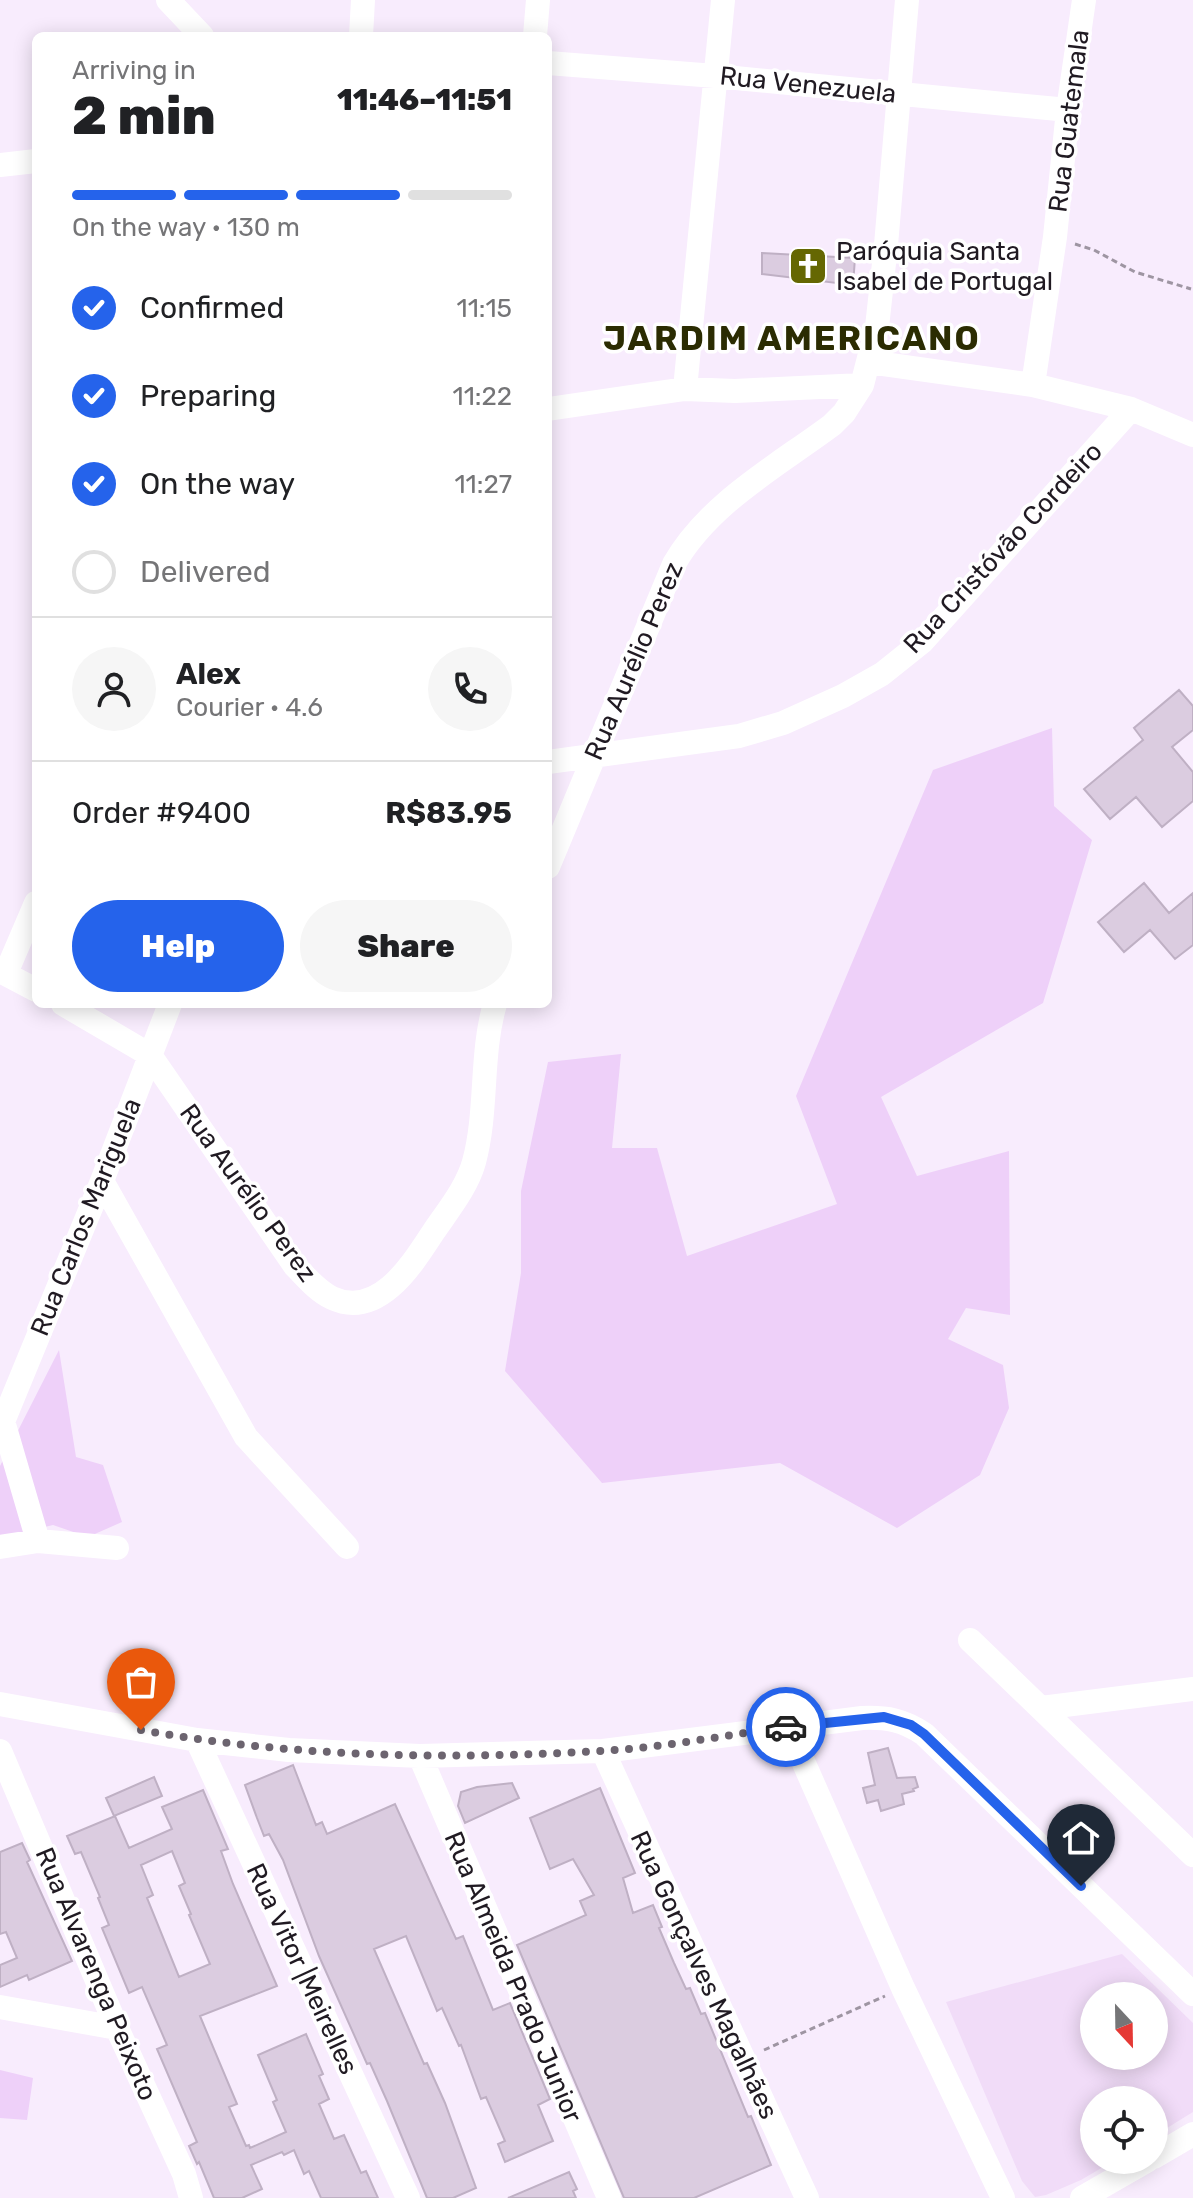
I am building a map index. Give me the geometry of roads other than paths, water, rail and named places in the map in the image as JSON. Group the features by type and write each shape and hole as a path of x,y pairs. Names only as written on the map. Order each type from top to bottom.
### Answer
{"street":[{"path":"168,0 198,32"},
{"path":"361,32 363,0"},
{"path":"535,32 538,0"},
{"path":"685,389 723,0"},
{"name":"Rua Aurélio Perez","path":"552,857 674,564 686,543 724,505 832,425 862,385 877,327 907,0"},
{"name":"Rua Guatemala","path":"1033,385 1084,0"},
{"name":"Rua Venezuela","path":"552,63 1068,110"},
{"path":"0,165 32,161"},
{"path":"869,362 1033,385 1131,409 1193,435"},
{"path":"552,408 685,389 735,391 862,385"},
{"name":"Rua Cristóvão Cordeiro","path":"552,762 739,736 783,723 843,696 882,674 922,642 1131,409"},
{"path":"32,911 3,972 32,988"},
{"name":"Rua Aurélio Perez","path":"70,1008 150,1055 295,1266 323,1293 335,1300 355,1303 381,1294 407,1271 466,1183 479,1141 494,1008"},
{"name":"Rua Carlos Mariguela","path":"2,1425 102,1181 168,1008"},
{"path":"102,1181 246,1437 347,1547"},
{"path":"0,1362 23,1371"},
{"path":"2,1425 38,1541"},
{"path":"0,1547 38,1541 117,1548"},
{"path":"970,1640 1193,1855"},
{"path":"1041,1708 1193,1689"},
{"path":"0,1704 197,1740 289,1750 420,1756 603,1751 884,1717 911,1725 924,1734 1193,1994"},
{"path":"788,1727 903,1988 1003,2198"},
{"name":"Rua Vitor |Meirelles","path":"197,1740 408,2198"},
{"name":"Rua Alvarenga Peixoto","path":"0,1751 117,2028 184,2174 191,2198"},
{"name":"Rua Gonçalves Magalhães","path":"603,1751 807,2198"},
{"name":"Rua Almeida Prado Junior","path":"420,1756 609,2198"},
{"path":"0,2007 117,2028"},
{"path":"1168,2149 1193,2134"},
{"path":"1082,2198 1124,2174"}],"place":[{"name":"Paróquia Santa Isabel de Portugal","path":"808,266"}],"district":[{"name":"JARDIM AMERICANO","path":"792,338"}]}
